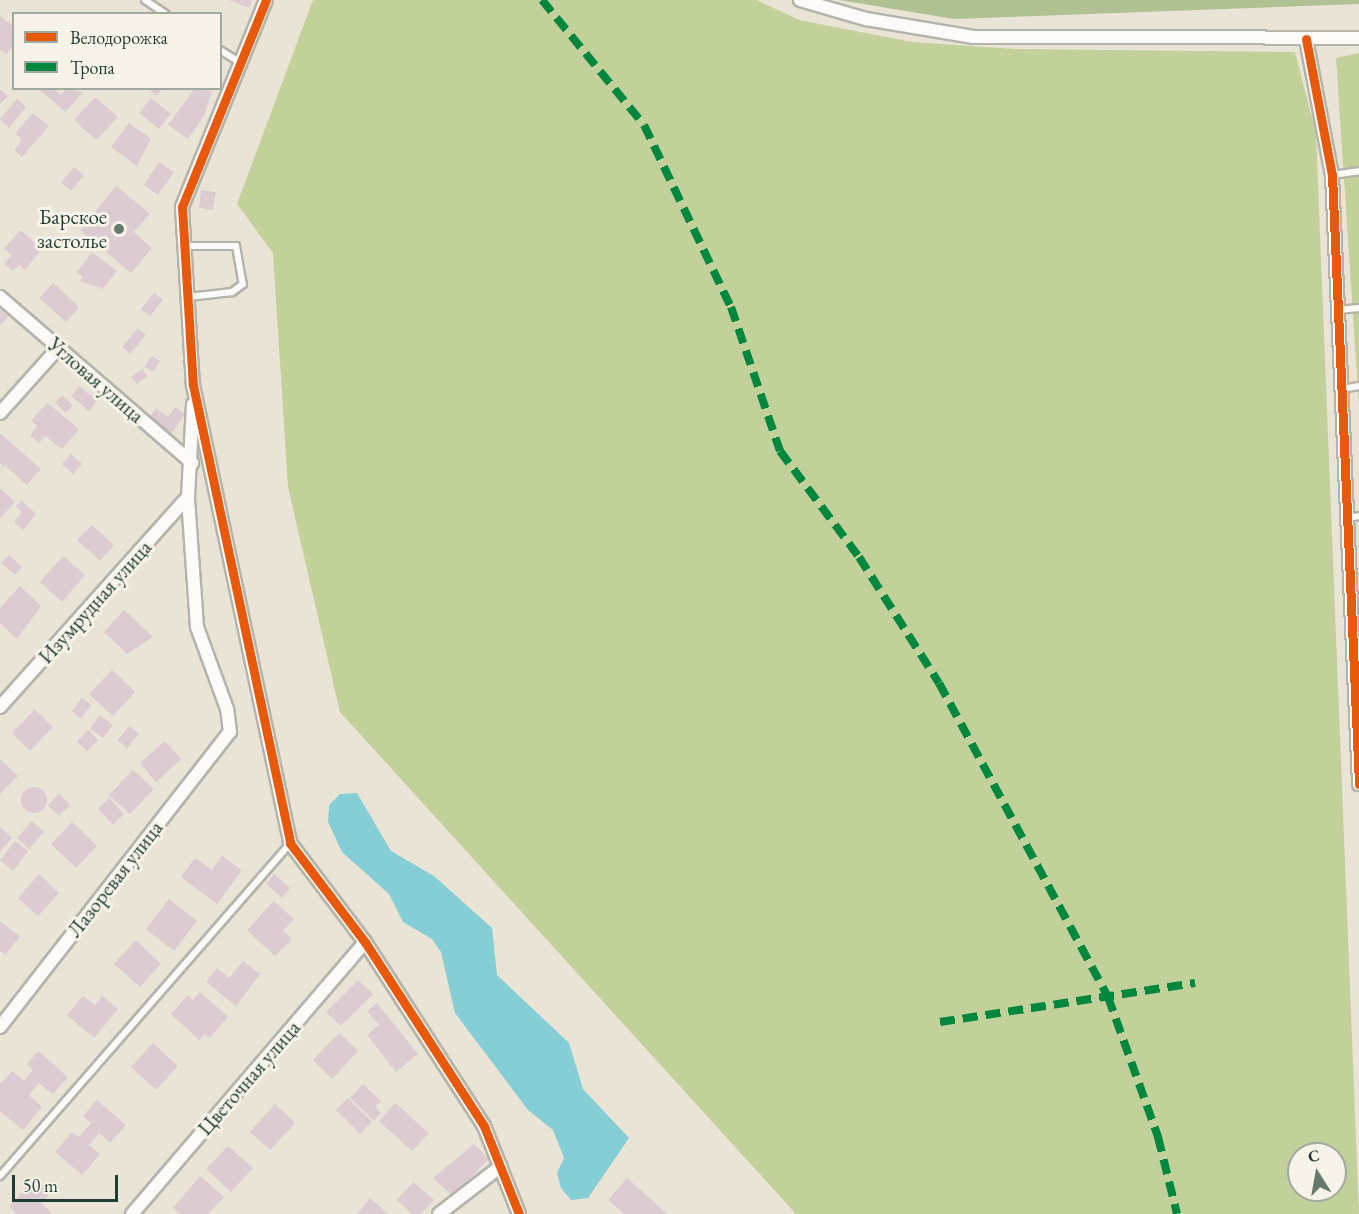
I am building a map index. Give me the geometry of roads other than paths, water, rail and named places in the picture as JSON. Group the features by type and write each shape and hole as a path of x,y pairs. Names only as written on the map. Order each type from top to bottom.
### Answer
{"street":[{"path":"188,497 192,463 193,385 183,246 186,190 266,0"},
{"path":"801,0 866,19 973,37 1359,38"},
{"path":"1306,39 1332,175 1337,310 1353,517 1359,784"},
{"name":"Угловая улица","path":"0,297 192,463"},
{"path":"0,413 59,347"},
{"path":"193,385 290,843 365,942 484,1126 519,1214"},
{"name":"Изумрудная улица","path":"0,707 188,497"},
{"name":"Лазоревая улица","path":"0,1027 230,732 227,709 197,627 188,497"},
{"name":"Цветочная улица","path":"132,1214 365,942"},
{"path":"439,1214 501,1166"}],"lane":[{"path":"145,0 163,12"},
{"path":"222,51 239,62"},
{"path":"1332,175 1359,171"},
{"path":"183,246 236,246 243,284 232,292 188,297"},
{"path":"1337,310 1359,308"},
{"path":"1342,389 1359,386"},
{"path":"0,1176 290,843"}],"water":[{"path":"357,793 391,851 434,876 492,928 497,975 569,1043 583,1089 629,1138 588,1198 571,1200 561,1188 557,1173 564,1158 553,1130 528,1110 455,1013 441,952 432,939 403,922 389,894 342,852 328,822 329,805 340,794"}],"place":[{"name":"Барское застолье","path":"119,229"}]}
